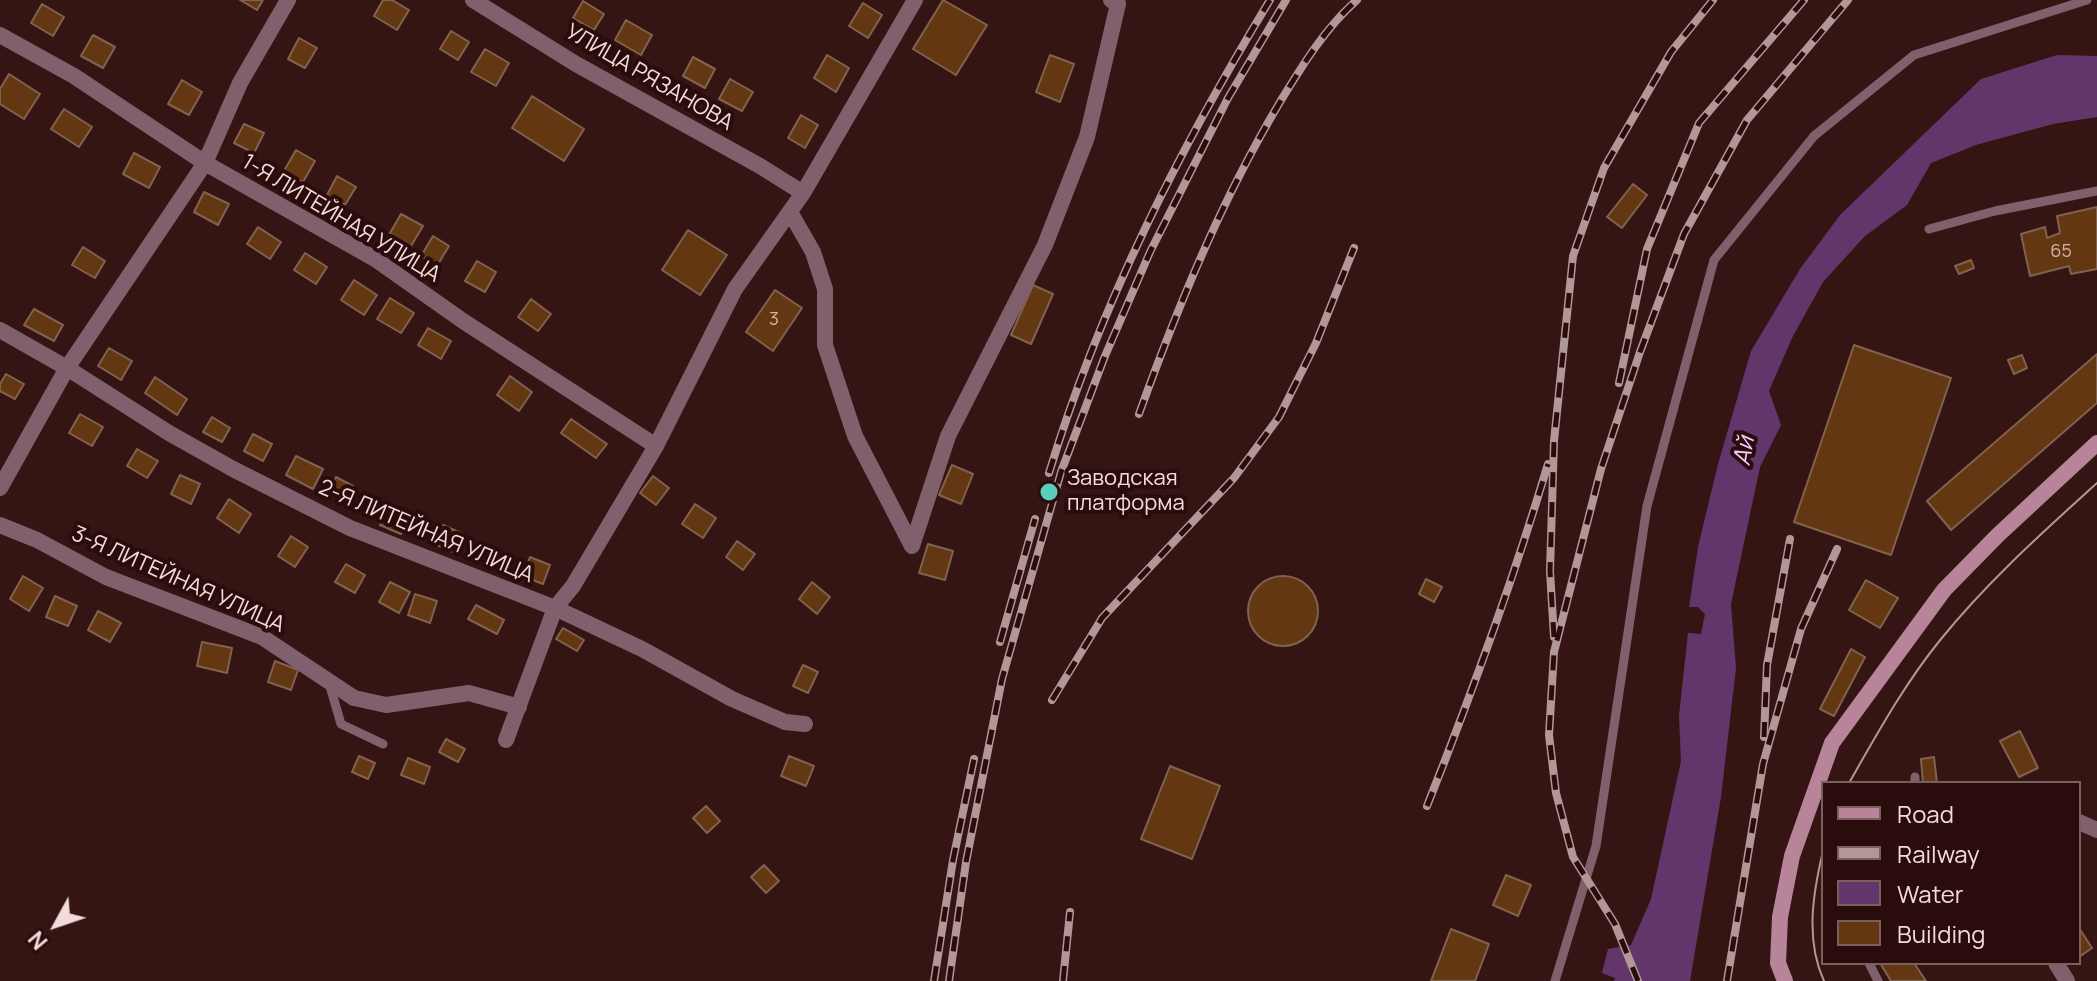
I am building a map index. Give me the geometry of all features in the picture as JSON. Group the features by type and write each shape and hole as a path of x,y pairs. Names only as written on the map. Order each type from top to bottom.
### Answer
{"main road":[{"path":"1785,981 1778,963 1780,917 1792,856 1832,743 1944,590 2097,443"}],"street":[{"path":"0,488 67,368 205,163 240,83 288,0"},
{"name":"УЛИЦА РЯЗАНОВА","path":"473,0 576,64 803,193"},
{"path":"506,740 555,608 573,586 656,446 735,289 803,193 915,0"},
{"path":"790,212 813,252 825,289 825,345 855,436 912,546 948,436 1045,245 1087,137 1118,4 1111,0"},
{"name":"1-Я ЛИТЕЙНАЯ УЛИЦА","path":"0,35 74,76 205,163 375,259 463,321 656,446"},
{"name":"2-Я ЛИТЕЙНАЯ УЛИЦА","path":"0,330 67,368 169,433 350,528 555,608 642,649 732,699 785,722 805,724"},
{"name":"3-Я ЛИТЕЙНАЯ УЛИЦА","path":"0,525 37,540 106,577 262,637 354,698 386,705 469,693 519,707"}],"lane":[{"path":"1555,981 1596,846 1647,506 1714,260 1814,136 1914,55 2087,0"},
{"path":"1929,229 1995,211 2097,191"},
{"path":"328,680 341,724 383,744"},
{"path":"1774,981 1778,963"}],"water":[{"name":"Ай","path":"2057,55 2097,56 2097,117 2053,124 1976,145 1931,163 1907,205 1865,236 1823,282 1792,338 1769,391 1781,425 1760,467 1731,604 1736,668 1721,797 1690,981 1614,981 1615,978 1602,973 1608,949 1631,945 1651,899 1681,761 1679,716 1688,633 1701,634 1705,614 1698,607 1689,607 1698,547 1751,351 1800,269 1840,215 1981,79"}],"building":[{"path":"240,0 263,0 257,10"},
{"path":"383,0 392,0 409,10 397,30 374,16"},
{"path":"943,0 987,25 956,75 913,49"},
{"path":"583,1 604,14 594,30 573,18"},
{"path":"863,3 882,15 868,38 849,26"},
{"path":"42,4 64,17 53,36 31,23"},
{"path":"626,20 652,35 641,55 615,40"},
{"path":"451,31 469,42 458,60 440,49"},
{"path":"93,35 115,47 103,68 81,56"},
{"path":"299,38 317,48 305,68 288,59"},
{"path":"485,49 509,63 496,86 471,72"},
{"path":"827,55 849,68 836,92 814,78"},
{"path":"1050,55 1074,64 1060,102 1036,92"},
{"path":"693,57 715,69 705,88 683,76"},
{"path":"9,74 40,94 24,119 0,104 0,89"},
{"path":"730,79 753,92 742,111 719,99"},
{"path":"182,80 202,92 189,115 168,104"},
{"path":"532,96 584,129 564,161 512,128"},
{"path":"64,109 92,127 79,147 51,129"},
{"path":"801,115 818,125 805,148 788,138"},
{"path":"244,124 264,133 254,153 234,143"},
{"path":"296,150 315,161 303,182 284,171"},
{"path":"134,153 160,167 149,188 123,174"},
{"path":"337,176 356,187 345,205 327,195"},
{"path":"1633,184 1647,195 1622,228 1607,217"},
{"path":"204,192 229,204 218,225 194,212"},
{"path":"2097,207 2097,269 2071,274 2069,266 2030,276 2021,234 2045,227 2047,238 2060,233 2057,216"},
{"path":"401,214 423,226 411,246 390,233"},
{"path":"258,227 281,242 270,259 247,244"},
{"path":"688,230 727,255 700,295 662,270"},
{"path":"433,236 449,246 437,266 421,256"},
{"path":"83,247 105,261 95,278 72,265"},
{"path":"305,253 327,267 316,284 294,270"},
{"path":"1971,260 1974,268 1959,274 1955,266"},
{"path":"477,261 496,272 485,292 465,281"},
{"path":"354,280 377,295 364,315 341,300"},
{"path":"1033,285 1053,294 1031,344 1011,335"},
{"path":"775,290 802,308 773,351 746,332"},
{"path":"390,298 414,313 401,333 377,319"},
{"path":"531,299 551,314 538,331 518,317"},
{"path":"34,309 63,325 54,341 24,325"},
{"path":"428,328 451,341 441,359 418,345"},
{"path":"1854,345 1951,378 1891,555 1794,522"},
{"path":"109,348 132,361 121,380 98,366"},
{"path":"2097,354 2097,403 1951,530 1927,501"},
{"path":"2022,355 2027,368 2014,374 2008,360"},
{"path":"6,374 24,384 15,399 0,391"},
{"path":"510,376 532,392 519,411 497,395"},
{"path":"155,377 187,399 177,415 145,393"},
{"path":"80,414 103,427 92,446 69,433"},
{"path":"212,417 230,428 222,442 203,432"},
{"path":"571,419 607,444 596,458 561,433"},
{"path":"253,434 272,444 263,461 244,451"},
{"path":"137,449 158,461 147,478 127,466"},
{"path":"296,456 323,469 313,489 286,475"},
{"path":"952,465 973,474 961,504 939,495"},
{"path":"180,475 200,484 191,504 171,494"},
{"path":"653,476 669,488 656,505 640,493"},
{"path":"336,477 353,486 345,501 328,493"},
{"path":"229,499 251,514 239,533 217,518"},
{"path":"695,504 716,518 703,538 682,524"},
{"path":"389,505 410,514 401,534 380,525"},
{"path":"443,525 463,534 455,553 435,544"},
{"path":"291,536 308,547 295,567 278,556"},
{"path":"737,541 755,554 743,570 726,557"},
{"path":"928,544 953,551 945,580 919,573"},
{"path":"530,557 550,565 543,584 523,576"},
{"path":"346,564 365,575 355,593 335,582"},
{"path":"23,576 43,588 29,611 10,599"},
{"path":"1283,576 1308,586 1318,611 1308,636 1283,646 1258,636 1248,611 1258,586"},
{"path":"1426,579 1442,587 1434,602 1419,594"},
{"path":"1866,580 1898,598 1880,628 1849,610"},
{"path":"390,582 410,592 399,613 379,602"},
{"path":"812,582 830,597 817,614 799,599"},
{"path":"415,594 437,601 430,623 408,615"},
{"path":"55,596 77,606 68,626 46,617"},
{"path":"476,605 504,620 497,634 468,619"},
{"path":"98,611 121,623 110,642 88,630"},
{"path":"563,628 584,640 577,651 556,639"},
{"path":"202,642 232,648 227,673 197,666"},
{"path":"1851,649 1865,657 1834,716 1820,709"},
{"path":"275,661 298,670 291,690 268,682"},
{"path":"803,665 818,672 808,693 793,686"},
{"path":"2020,731 2038,768 2019,777 2000,741"},
{"path":"446,739 465,749 458,762 439,752"},
{"path":"359,756 375,763 368,779 352,772"},
{"path":"789,756 814,766 806,786 781,776"},
{"path":"1934,757 1937,781 1923,781 1921,759"},
{"path":"408,758 430,767 424,784 401,775"},
{"path":"1170,766 1220,786 1192,859 1141,839"},
{"path":"706,806 720,821 707,833 693,818"},
{"path":"764,865 779,881 766,893 751,877"},
{"path":"1506,875 1531,885 1518,916 1493,905"},
{"path":"1451,929 1489,944 1475,981 1431,981"},
{"path":"2081,931 2092,948 2081,956"},
{"path":"1881,965 1915,965 1926,981 1891,981"}],"tram line":[{"path":"1850,781 1903,691 1941,639 1997,577 2097,483"},
{"path":"1821,860 1814,900 1813,933 1814,949 1824,981"}],"railway":[{"path":"1049,473 1092,349 1144,230 1204,114 1270,0"},
{"path":"949,981 966,862 1002,679 1061,472 1105,356 1150,252 1228,98 1286,0"},
{"path":"1139,414 1185,294 1259,139 1324,35 1357,0"},
{"path":"1554,637 1550,571 1554,441 1573,256 1604,168 1671,52 1713,0"},
{"path":"1619,383 1647,249 1699,123 1804,0"},
{"path":"1638,981 1615,924 1573,857 1556,793 1549,735 1554,652 1601,469 1684,234 1747,120 1848,0"},
{"path":"1052,700 1102,618 1234,478 1279,417 1316,343 1354,248"},
{"path":"1427,806 1491,636 1548,464"},
{"path":"1000,642 1035,519"},
{"path":"1764,737 1767,665 1790,539"},
{"path":"1727,981 1763,764 1801,629 1837,549"},
{"path":"934,981 953,860 974,759"},
{"path":"1063,981 1070,912"}],"place":[{"name":"Заводская платформа","path":"1049,492"}]}
